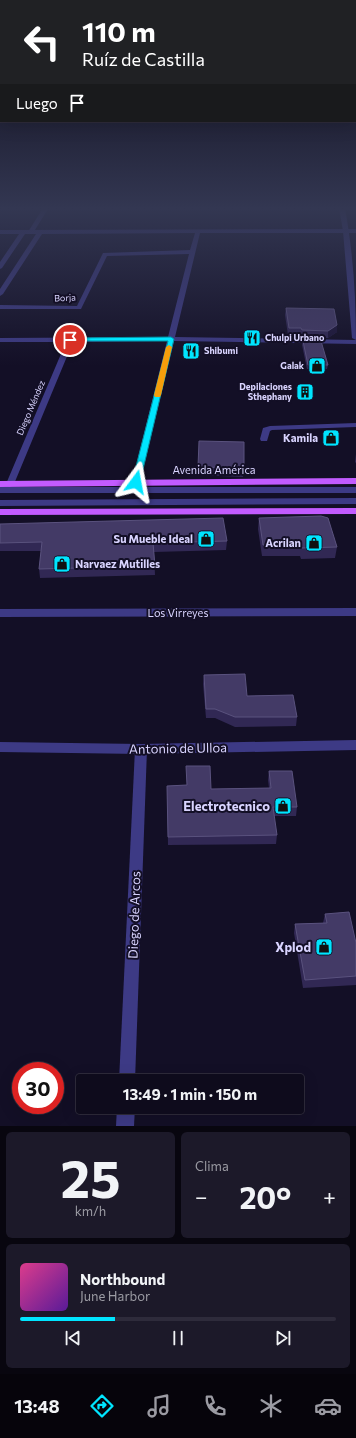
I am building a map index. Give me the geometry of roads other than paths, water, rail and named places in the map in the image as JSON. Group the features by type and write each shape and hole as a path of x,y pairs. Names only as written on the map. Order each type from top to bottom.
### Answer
{"main road":[{"name":"Avenida América","path":"0,484 356,481"},
{"path":"0,512 356,511"}],"street":[{"path":"0,294 22,261"},
{"name":"Borja","path":"0,307 79,308 102,261"},
{"path":"136,482 190,261"},
{"path":"349,261 356,338"},
{"path":"0,340 171,339 356,342"},
{"name":"Diego Méndez","path":"10,484 70,340"},
{"path":"264,439 266,430 270,428 356,425"},
{"path":"0,490 356,490"},
{"path":"0,503 356,501"},
{"name":"Los Virreyes","path":"0,613 356,612"},
{"name":"Antonio de Ulloa","path":"0,747 141,749 356,745"},
{"name":"Diego de Arcos","path":"127,1074 141,749"},
{"path":"125,1126 126,1114"}],"place":[{"name":"Chulpi Urbano","path":"252,338"},
{"name":"Shibumi","path":"191,351"},
{"name":"Galak","path":"317,366"},
{"name":"Depilaciones Sthephany","path":"305,392"},
{"name":"Kamila","path":"331,438"},
{"name":"Su Mueble Ideal","path":"206,539"},
{"name":"Acrilan","path":"314,543"},
{"name":"Narvaez Mutilles","path":"62,564"},
{"name":"Electrotecnico","path":"283,806"},
{"name":"Xplod","path":"324,947"}]}
